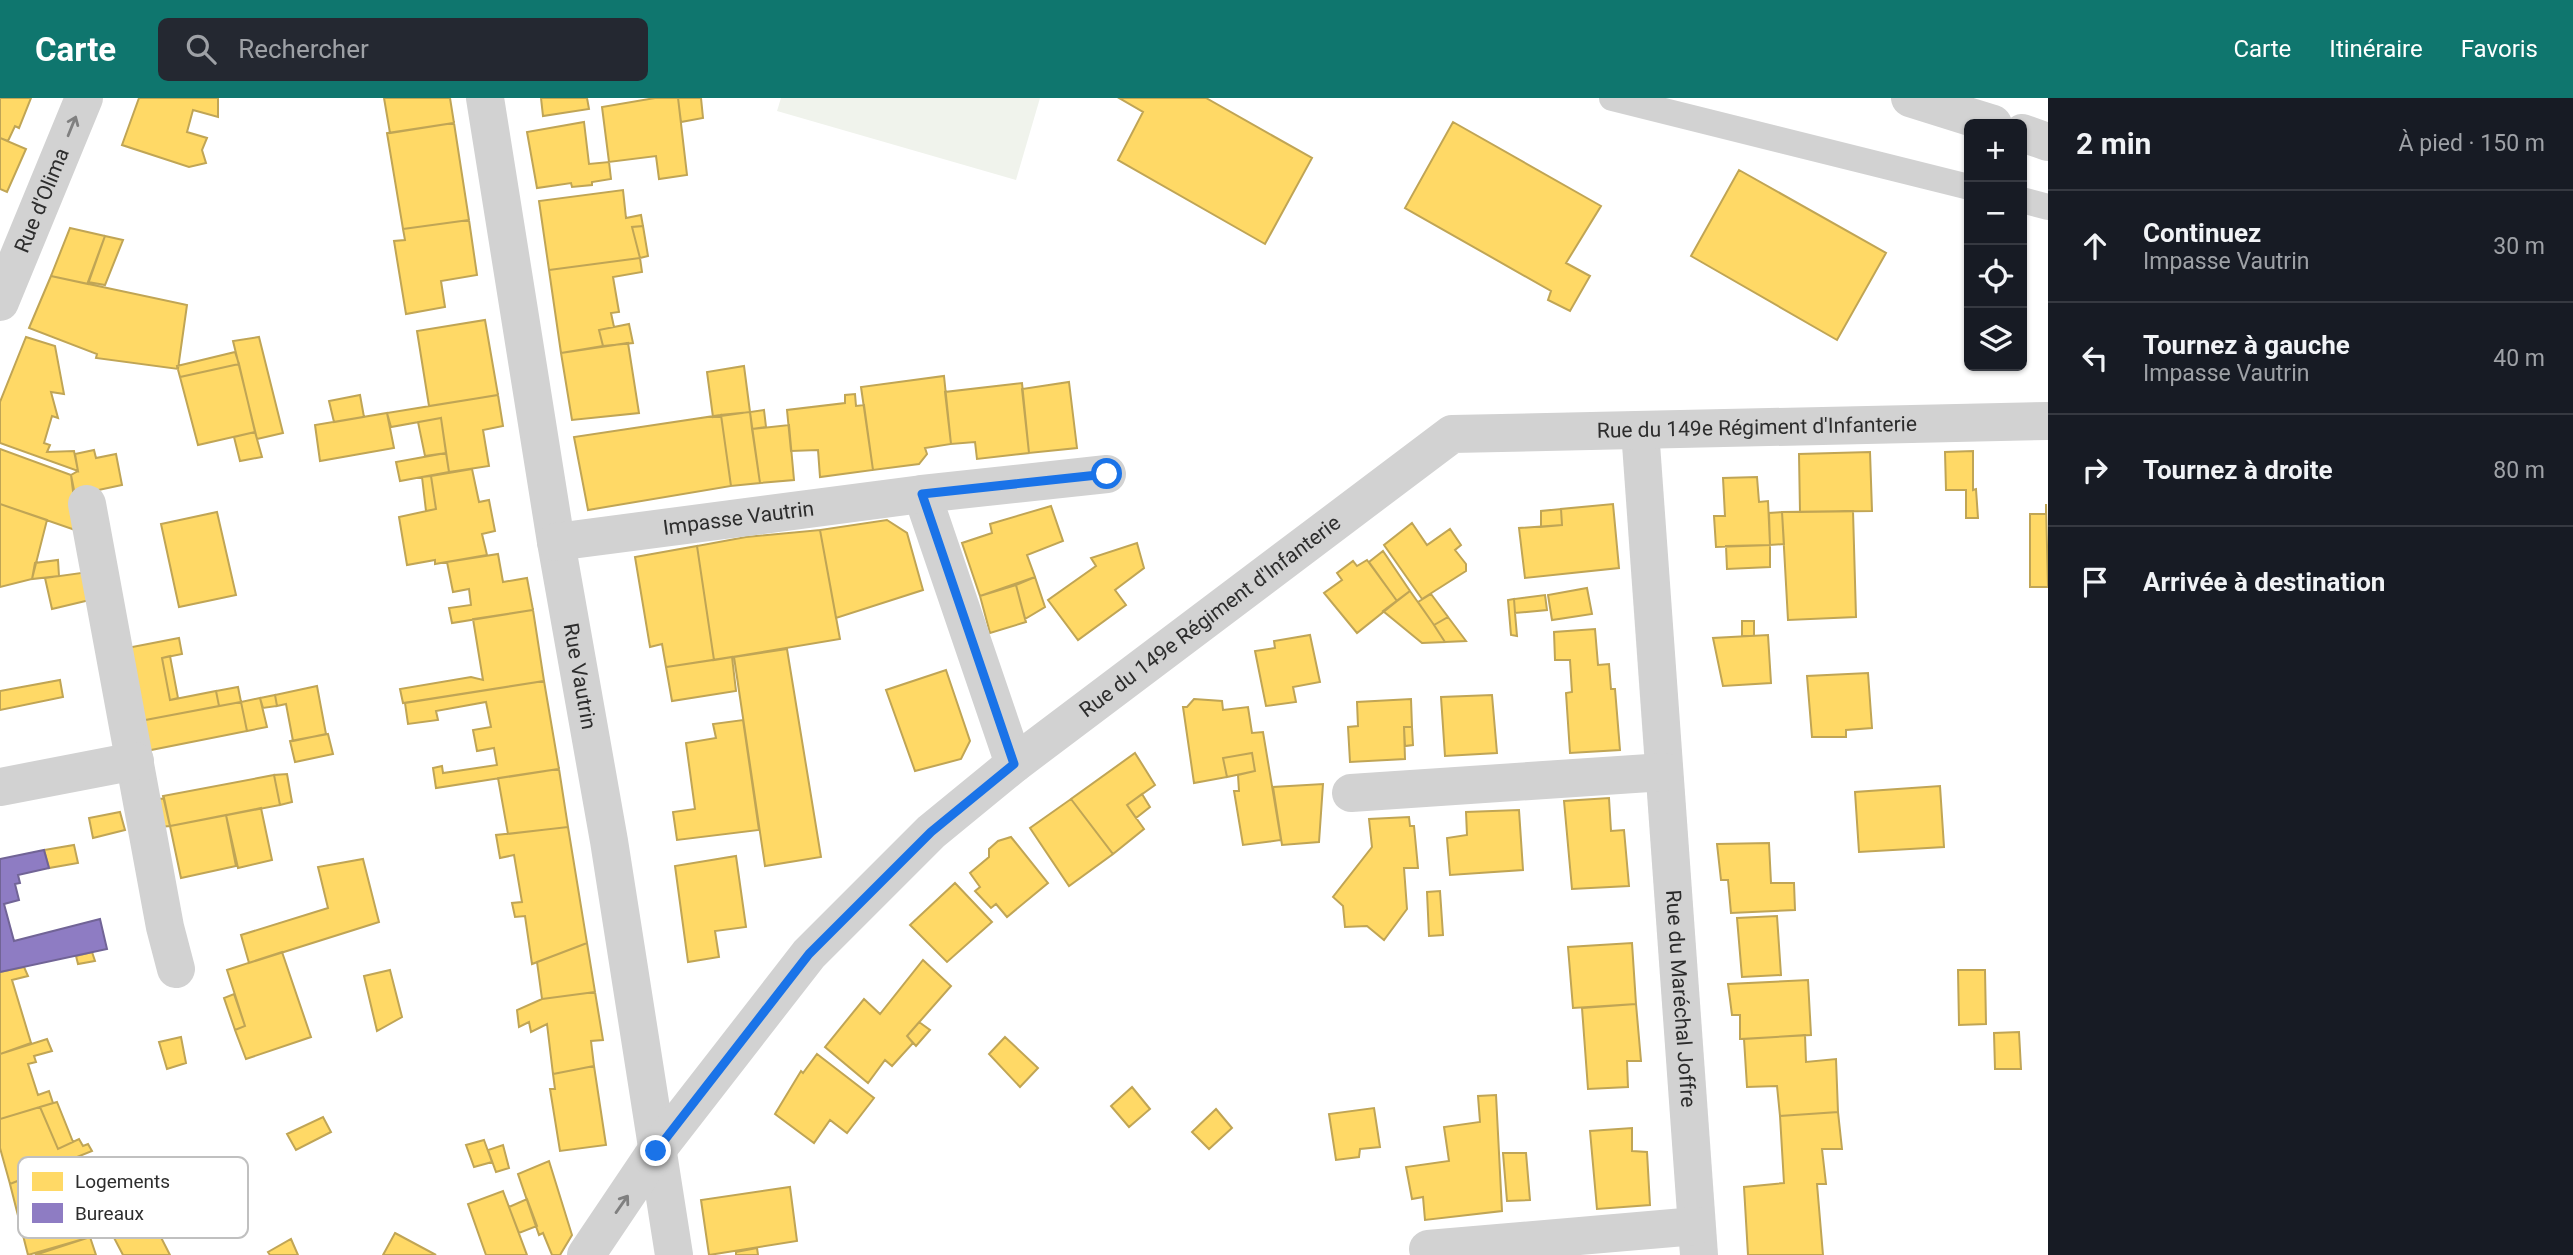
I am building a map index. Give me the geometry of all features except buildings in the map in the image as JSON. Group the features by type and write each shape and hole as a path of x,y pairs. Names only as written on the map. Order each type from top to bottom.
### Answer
{"street":[{"name":"Rue d'Olima","path":"0,302 84,98"},
{"name":"Rue Vautrin","path":"485,98 555,542 609,841 674,1255"},
{"path":"1910,98 1977,119"},
{"path":"2027,135 2048,142"},
{"name":"Rue du 149e Régiment d'Infanterie","path":"586,1255 656,1151 809,954 931,832 1014,764 1452,434 2048,421"},
{"name":"Rue du Maréchal Joffre","path":"1428,1249 1698,1241 1640,430"},
{"name":"Impasse Vautrin","path":"555,542 922,494 1107,474"},
{"path":"922,494 1014,764"},
{"path":"87,504 165,926 176,969"},
{"path":"0,787 135,761"},
{"path":"1351,793 1664,772"}],"lane":[{"path":"1612,98 1964,186"},
{"path":"2027,201 2048,207"}],"shaded area":[{"path":"781,98 1040,98 1016,180 777,111"}],"route":[{"path":"656,1151 690,1111 809,954 931,832 1014,764 922,494 1107,474"}]}
